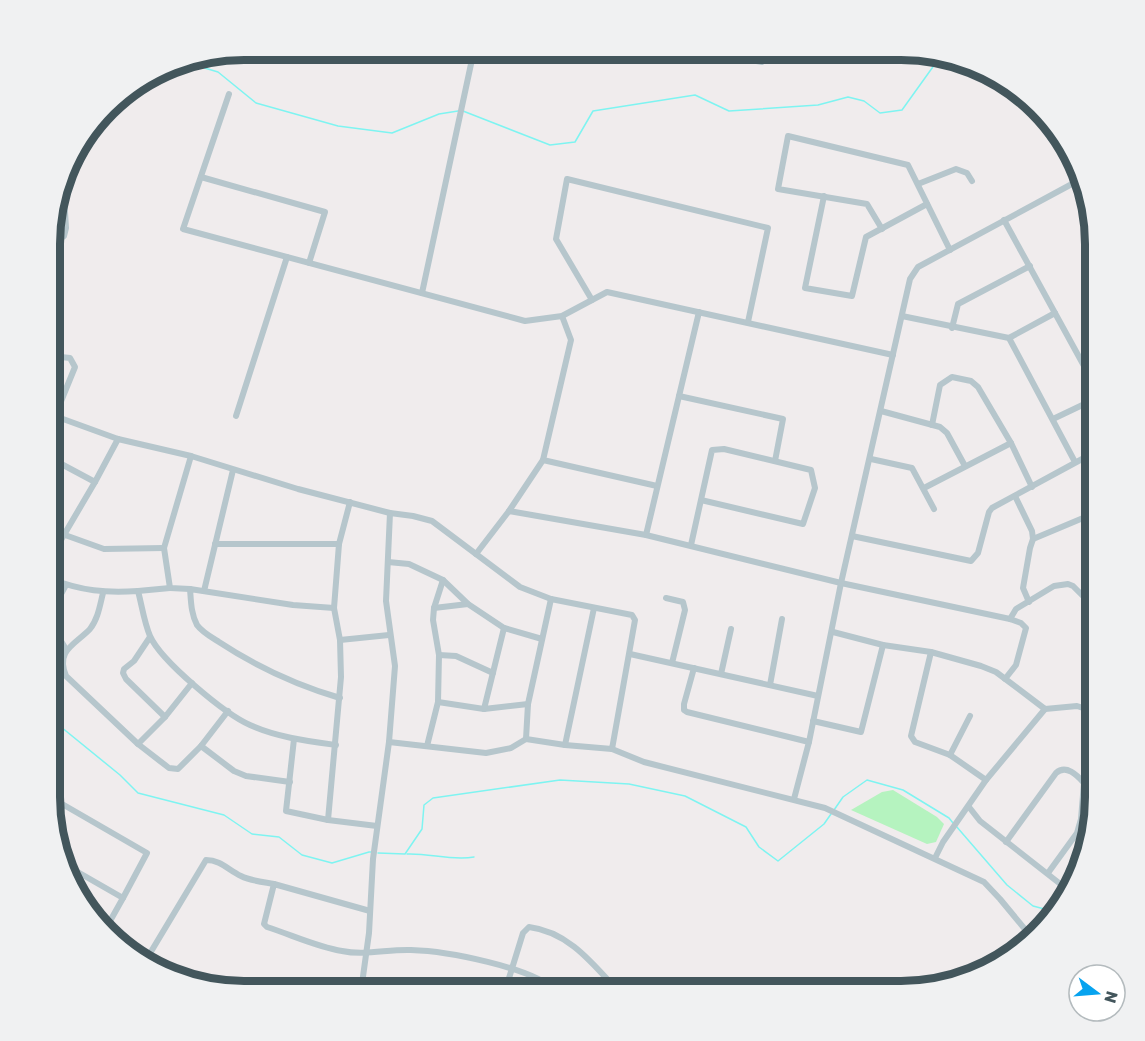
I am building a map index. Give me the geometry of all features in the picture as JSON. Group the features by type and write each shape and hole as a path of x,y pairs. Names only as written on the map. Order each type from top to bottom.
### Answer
{"street":[{"path":"422,293 472,60"},
{"path":"751,60 762,62"},
{"path":"229,94 183,228 525,321 562,316 608,291 893,355"},
{"path":"882,229 867,204 778,189 788,136 909,165 950,250"},
{"path":"918,184 956,169 967,173 972,182"},
{"path":"201,177 325,212 309,263"},
{"path":"592,300 556,239 567,179 768,228 748,322"},
{"path":"794,799 910,279 918,267 1074,183"},
{"path":"824,196 805,288 852,296 866,237 927,204"},
{"path":"60,239 64,236 66,228 65,205"},
{"path":"1004,220 1085,368"},
{"path":"236,416 287,257"},
{"path":"952,328 958,304 1030,266"},
{"path":"646,535 699,312"},
{"path":"902,316 1009,338 1055,313"},
{"path":"476,554 509,511 543,460 571,340 562,316"},
{"path":"1009,338 1076,462"},
{"path":"60,357 70,358 75,367 60,400"},
{"path":"932,424 940,385 952,377 970,381 978,387 1011,443 1032,487"},
{"path":"678,396 783,419 775,461"},
{"path":"1053,419 1085,404"},
{"path":"881,411 940,427 947,434 965,466"},
{"path":"60,418 118,439 191,456 233,470 390,513 432,521 520,587 537,596 634,617 630,654 612,749"},
{"path":"60,543 118,439"},
{"path":"924,488 1011,443"},
{"path":"691,545 712,450 724,449 811,470 815,488 803,524 701,500"},
{"path":"170,588 164,548 191,456"},
{"path":"852,536 971,561 978,553 992,508 1085,457"},
{"path":"871,459 912,468 934,509"},
{"path":"543,460 657,486"},
{"path":"60,463 95,482"},
{"path":"204,591 233,470"},
{"path":"1015,496 1034,539 1030,548 1023,588 1029,602"},
{"path":"328,820 340,698 340,640 334,608 339,544 350,502"},
{"path":"509,511 646,535 842,584 1010,619 1021,623 1026,628 1016,665 1005,679"},
{"path":"363,981 373,859 389,742 395,666 386,601 390,513"},
{"path":"1034,539 1085,517"},
{"path":"65,535 104,549 164,548"},
{"path":"215,544 339,544"},
{"path":"388,562 409,564 443,580 468,604 504,628 543,639"},
{"path":"428,746 438,702 439,655 433,620 434,608 443,580"},
{"path":"60,583 103,593 170,588 190,589 294,605 334,608"},
{"path":"1010,619 1016,609 1054,586 1068,584 1077,588 1085,598"},
{"path":"60,596 66,585"},
{"path":"190,589 193,615 201,629 231,650 281,678 340,698"},
{"path":"138,591 150,637 171,665 192,683 252,726 294,739 336,745"},
{"path":"103,593 97,618 89,629 66,649 63,665 66,676 138,744 173,770 182,767 228,711"},
{"path":"666,598 683,602 685,606 672,663"},
{"path":"526,739 528,704 551,599"},
{"path":"434,608 468,604"},
{"path":"565,745 594,608"},
{"path":"770,685 782,619"},
{"path":"484,709 504,628"},
{"path":"721,674 731,628"},
{"path":"833,632 882,645 931,652 981,666 996,672 1045,709 1077,706 1085,709"},
{"path":"340,640 389,635"},
{"path":"150,637 123,673 126,679 165,717"},
{"path":"60,639 66,649"},
{"path":"813,721 861,732 882,645"},
{"path":"931,652 910,736 915,742 950,755 986,780"},
{"path":"630,654 818,696"},
{"path":"439,655 456,656 493,673"},
{"path":"694,668 684,704 684,710 687,712 808,742"},
{"path":"138,744 165,717 192,683"},
{"path":"438,702 484,709 528,704"},
{"path":"935,858 943,842 986,780 1045,709"},
{"path":"950,755 970,716"},
{"path":"294,739 286,811 328,820 377,826"},
{"path":"389,742 486,753 511,748 526,739 612,749 644,762 825,808 984,882 1026,931"},
{"path":"201,746 240,773 290,782"},
{"path":"1006,842 1056,773 1062,769 1069,770 1084,783 1081,819 1077,833 1048,873"},
{"path":"60,802 147,853 110,922"},
{"path":"969,807 980,821 1062,885"},
{"path":"149,954 206,861 219,862 245,878 370,911"},
{"path":"76,871 123,898"},
{"path":"274,885 264,922 267,927 341,951 367,953 434,951 513,969 544,981"},
{"path":"509,981 523,933 532,927 559,937 579,949 609,981"}],"green space":[{"path":"893,790 937,817 944,824 936,842 927,844 851,810 882,792"}],"waterway":[{"path":"463,111 550,145 575,142 593,111 695,95 729,111 818,105 848,97 864,101 880,113 902,110 935,64"},
{"path":"198,66 218,72 256,103 338,126 392,133 439,114 458,111"},
{"path":"60,726 120,775 138,793 224,815 252,834 279,837 302,855 332,863 373,852"},
{"path":"378,853 405,854 422,829 424,805 433,798 560,780 629,784 685,796 746,827 759,847 778,861 824,824 831,814"},
{"path":"834,810 843,797 867,780 903,790 949,818 953,823"},
{"path":"956,826 1007,885 1033,906 1046,909"},
{"path":"407,854 474,857"}]}
